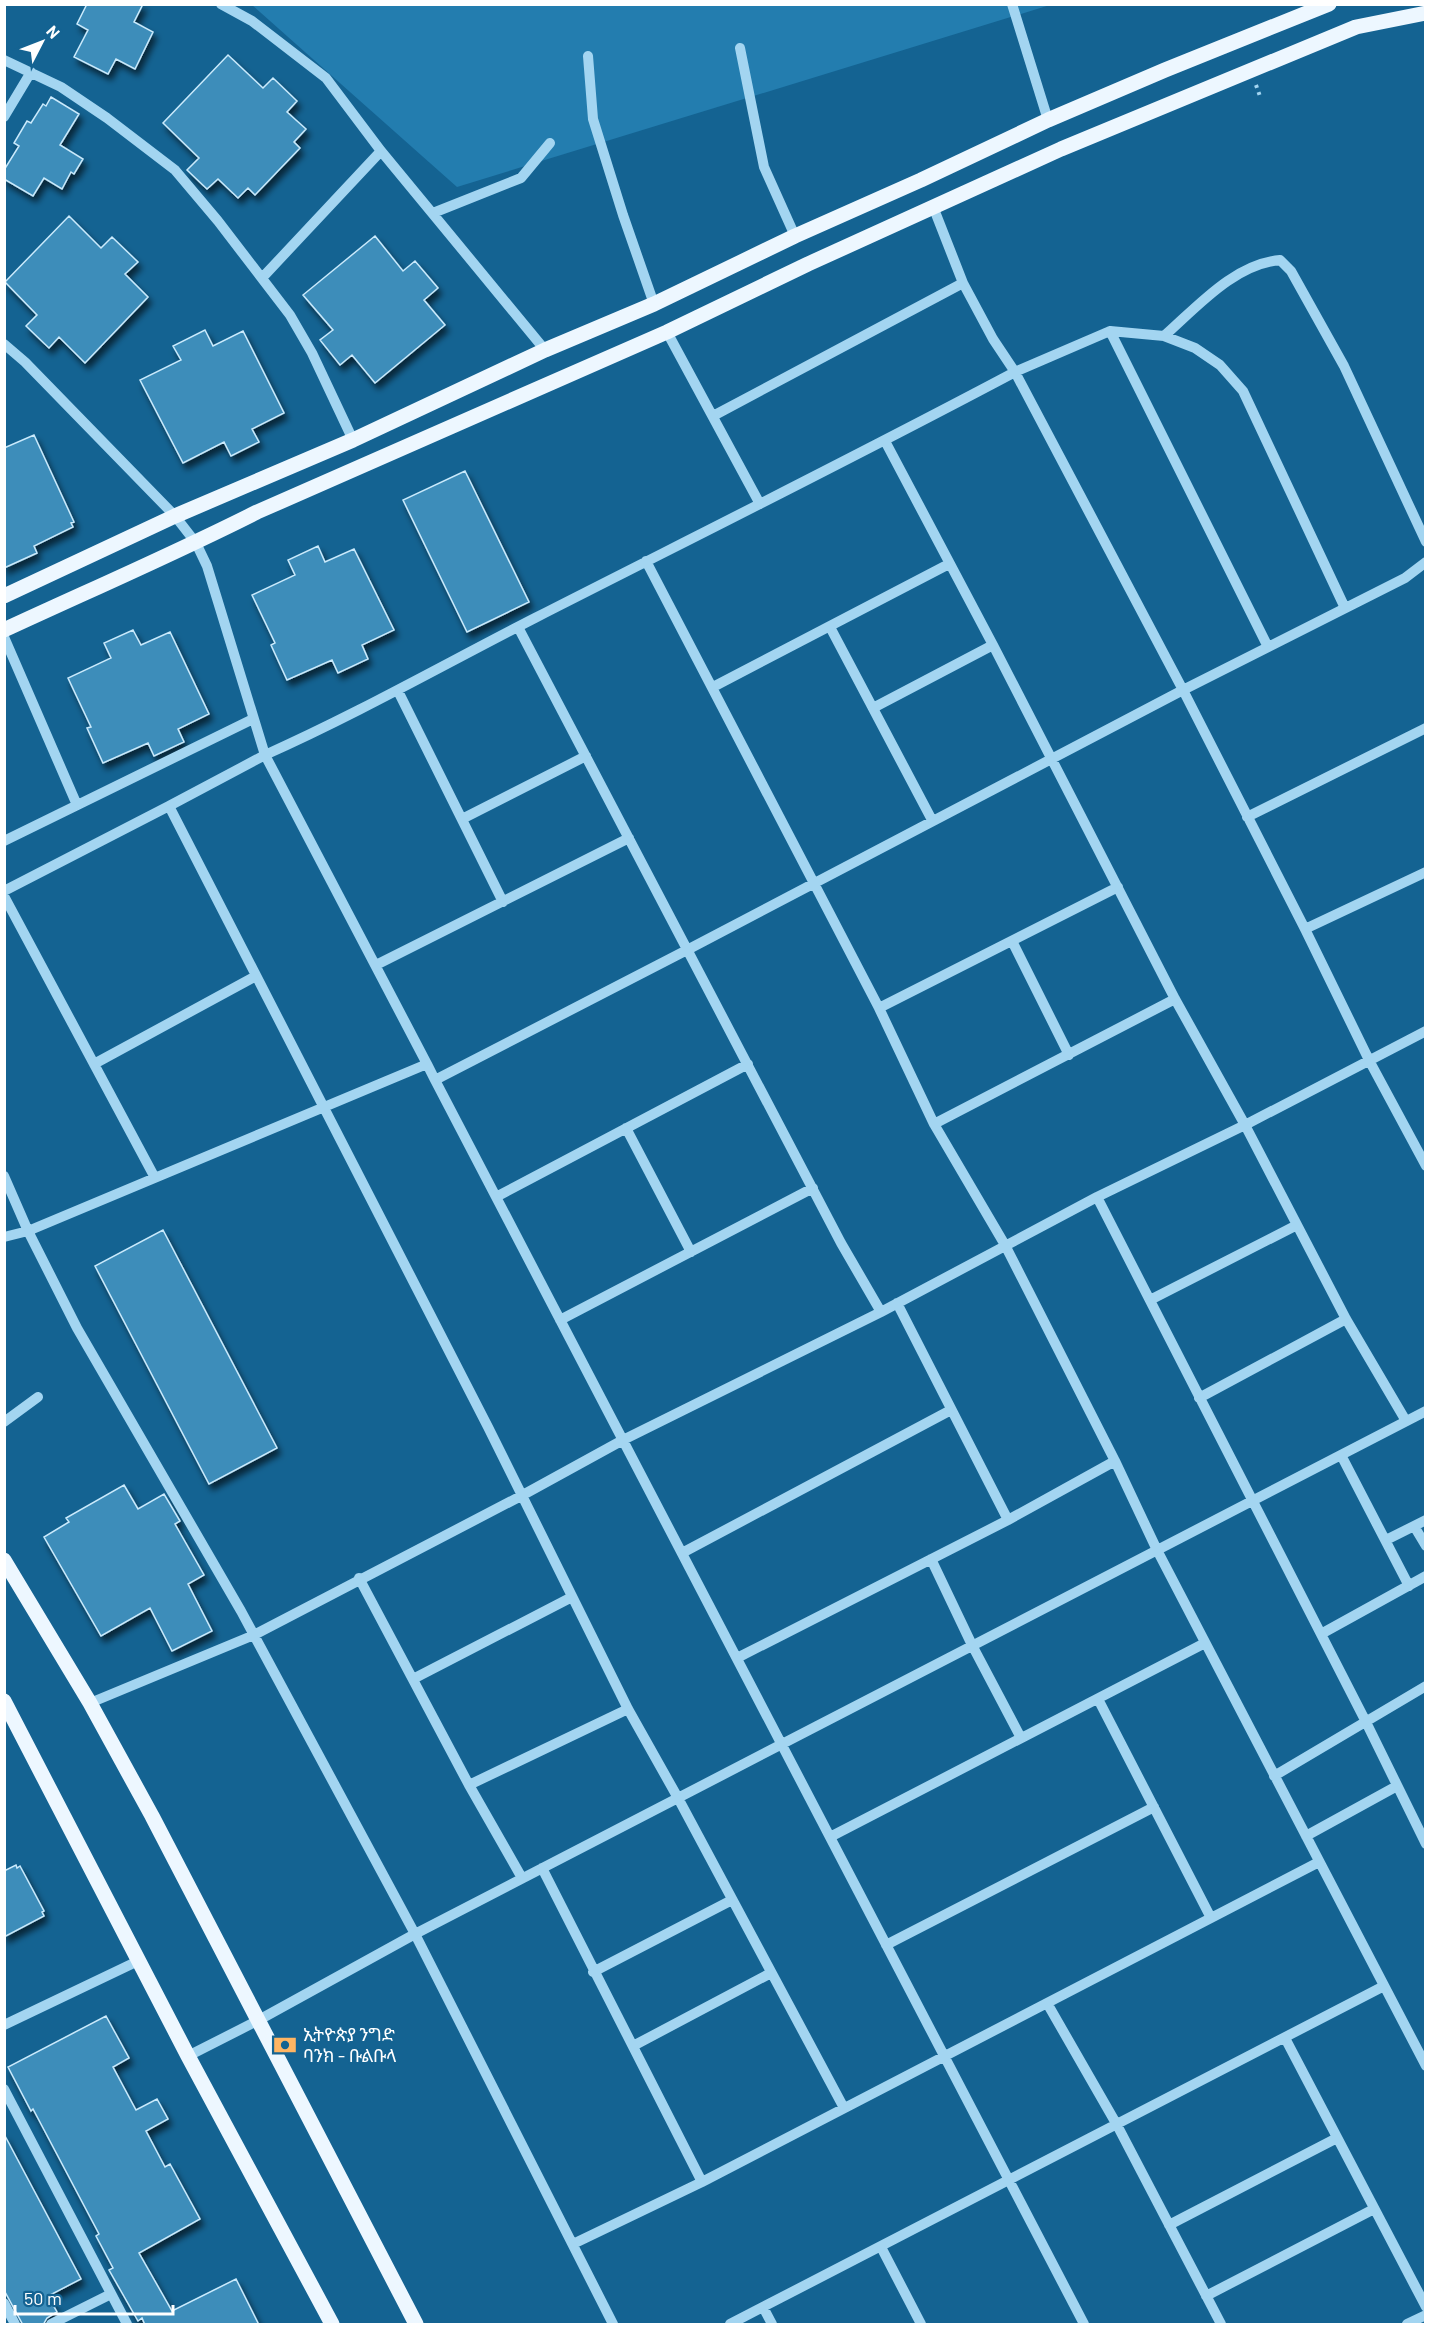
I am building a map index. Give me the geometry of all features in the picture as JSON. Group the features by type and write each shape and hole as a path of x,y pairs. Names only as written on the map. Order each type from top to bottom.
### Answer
{"main road":[{"path":"4,596 175,516 353,440 545,350 654,304 795,236 1048,120 1164,70 1329,4"},
{"path":"4,630 134,569 196,543 257,512 667,332 808,264 934,209 1061,149 1356,27 1425,13"},
{"path":"4,1560 90,1703 152,1816 416,2325"},
{"path":"4,1701 138,1961 332,2325"}],"street":[{"path":"221,4 252,21 326,78 381,151 545,350"},
{"path":"1012,4 1048,120"},
{"path":"740,48 764,167 795,236"},
{"path":"588,56 593,119 654,304"},
{"path":"4,60 61,87 108,118 175,170 218,221 290,315 312,353 353,440"},
{"path":"4,117 31,72"},
{"path":"433,213 521,178 550,144"},
{"path":"262,278 381,151"},
{"path":"934,209 963,283 993,339 1016,372 1183,690 1370,1062 1425,1166"},
{"path":"1164,336 1207,298 1238,275 1267,261 1280,260 1291,271 1344,366 1425,542"},
{"path":"713,417 963,283"},
{"path":"1110,331 1268,646"},
{"path":"4,891 265,755 398,691 518,627 1016,372 1110,331 1164,336 1195,348 1220,364 1243,391 1345,608"},
{"path":"667,332 760,504"},
{"path":"4,344 25,362 175,516 196,543 207,566 265,755 1084,2325"},
{"path":"885,441 1175,999 1245,1125 1346,1319 1406,1421"},
{"path":"646,561 879,1008 934,1124 1005,1245 1115,1461 1157,1550 1274,1776 1384,1986 1420,2044 1425,2066"},
{"path":"435,1080 687,951 932,820 1268,646 1405,578 1425,562"},
{"path":"713,687 949,564"},
{"path":"518,627 841,1243 881,1312"},
{"path":"830,627 932,820"},
{"path":"4,637 77,805"},
{"path":"873,708 993,645"},
{"path":"398,691 503,902"},
{"path":"4,841 253,718"},
{"path":"1247,817 1425,728"},
{"path":"462,819 586,756"},
{"path":"170,806 488,1427 520,1496 628,1709 844,2108"},
{"path":"375,966 629,838"},
{"path":"1305,929 1425,872"},
{"path":"879,1008 1118,887"},
{"path":"4,896 154,1176"},
{"path":"1012,941 1069,1055"},
{"path":"94,1065 256,976"},
{"path":"934,1124 1175,999"},
{"path":"90,1703 254,1635 623,1440 881,1312 1097,1197 1370,1062 1425,1031"},
{"path":"4,1237 28,1231 154,1176 427,1064"},
{"path":"496,1197 748,1064"},
{"path":"626,1128 691,1252"},
{"path":"4,1176 28,1231 77,1328 254,1635 415,1934 613,2325"},
{"path":"560,1320 813,1188"},
{"path":"1097,1197 1365,1720 1425,1844"},
{"path":"1150,1300 1297,1226"},
{"path":"897,1303 1008,1520"},
{"path":"1199,1398 1346,1319"},
{"path":"4,1422 38,1397"},
{"path":"682,1553 951,1410"},
{"path":"188,2056 258,2021 522,1878 1425,1411"},
{"path":"1341,1455 1409,1586"},
{"path":"737,1658 1008,1520 1115,1461"},
{"path":"1386,1540 1425,1520"},
{"path":"1414,1526 1425,1546"},
{"path":"931,1559 972,1646 1021,1738"},
{"path":"1321,1634 1425,1576"},
{"path":"359,1578 469,1785 522,1878"},
{"path":"413,1679 572,1597"},
{"path":"830,1837 1205,1643"},
{"path":"1274,1776 1425,1686"},
{"path":"1098,1699 1211,1918"},
{"path":"469,1785 628,1709"},
{"path":"1306,1836 1397,1786"},
{"path":"886,1945 1154,1807"},
{"path":"1414,1821 1425,1815"},
{"path":"573,2244 702,2182 1319,1862"},
{"path":"542,1868 702,2182"},
{"path":"593,1972 732,1900"},
{"path":"4,2025 138,1961"},
{"path":"633,2046 771,1973"},
{"path":"730,2325 1384,1986"},
{"path":"1047,2003 1117,2125 1221,2325"},
{"path":"1285,2038 1425,2307"},
{"path":"4,2089 127,2325"},
{"path":"1169,2225 1337,2138"},
{"path":"1206,2296 1374,2209"},
{"path":"881,2247 921,2325"},
{"path":"51,2325 111,2294"},
{"path":"5,2306 15,2325"},
{"path":"763,2307 772,2325"},
{"path":"1407,2325 1425,2314"}],"shaded area":[{"path":"252,5 1050,5 457,187"}],"building":[{"path":"87,4 143,4 134,22 153,32 135,69 116,59 108,74 74,57 88,30 77,24"},
{"path":"228,55 263,88 273,78 297,101 287,112 306,129 294,142 300,148 255,195 248,188 238,198 218,179 207,189 187,170 199,158 163,123"},
{"path":"51,97 79,114 60,145 83,159 74,174 71,172 62,189 44,178 33,196 4,179 4,170 19,146 14,143 27,121 31,123 43,104 46,106"},
{"path":"69,216 101,248 112,237 138,262 125,274 148,297 85,363 59,337 49,348 26,326 37,315 5,282"},
{"path":"375,236 403,271 415,261 438,288 424,300 445,325 375,383 352,355 340,365 320,340 333,330 303,295"},
{"path":"205,330 213,346 243,331 284,413 252,429 259,442 231,456 224,442 183,463 140,380 181,360 173,346"},
{"path":"34,435 74,522 71,523 73,527 34,546 37,553 4,568 4,448"},
{"path":"465,471 529,602 467,632 403,500"},
{"path":"318,546 325,562 354,549 394,630 362,645 368,659 338,673 332,660 287,680 271,645 275,643 252,595 295,575 288,560"},
{"path":"133,630 141,645 170,632 209,714 178,729 184,742 154,756 148,743 103,763 87,728 91,727 68,678 111,658 104,643"},
{"path":"163,1230 277,1448 209,1484 95,1266"},
{"path":"124,1485 138,1509 164,1494 180,1521 175,1524 204,1575 188,1584 212,1631 172,1651 150,1608 101,1636 44,1537 69,1522 66,1518"},
{"path":"16,1865 17,1868 20,1866 44,1911 42,1912 44,1916 4,1937 4,1871"},
{"path":"106,2016 129,2058 113,2067 136,2110 157,2099 168,2119 146,2131 165,2167 170,2164 200,2219 139,2253 172,2311 236,2279 259,2325 145,2325 142,2318 138,2321 109,2270 113,2268 96,2236 99,2234 33,2109 31,2111 8,2067"},
{"path":"4,2134 81,2279 48,2296 57,2312 47,2318 43,2325 23,2325 4,2290"}],"place":[{"name":"ኢትዮጵያ ንግድ ባንክ - ቡልቡላ","path":"285,2045"}]}
